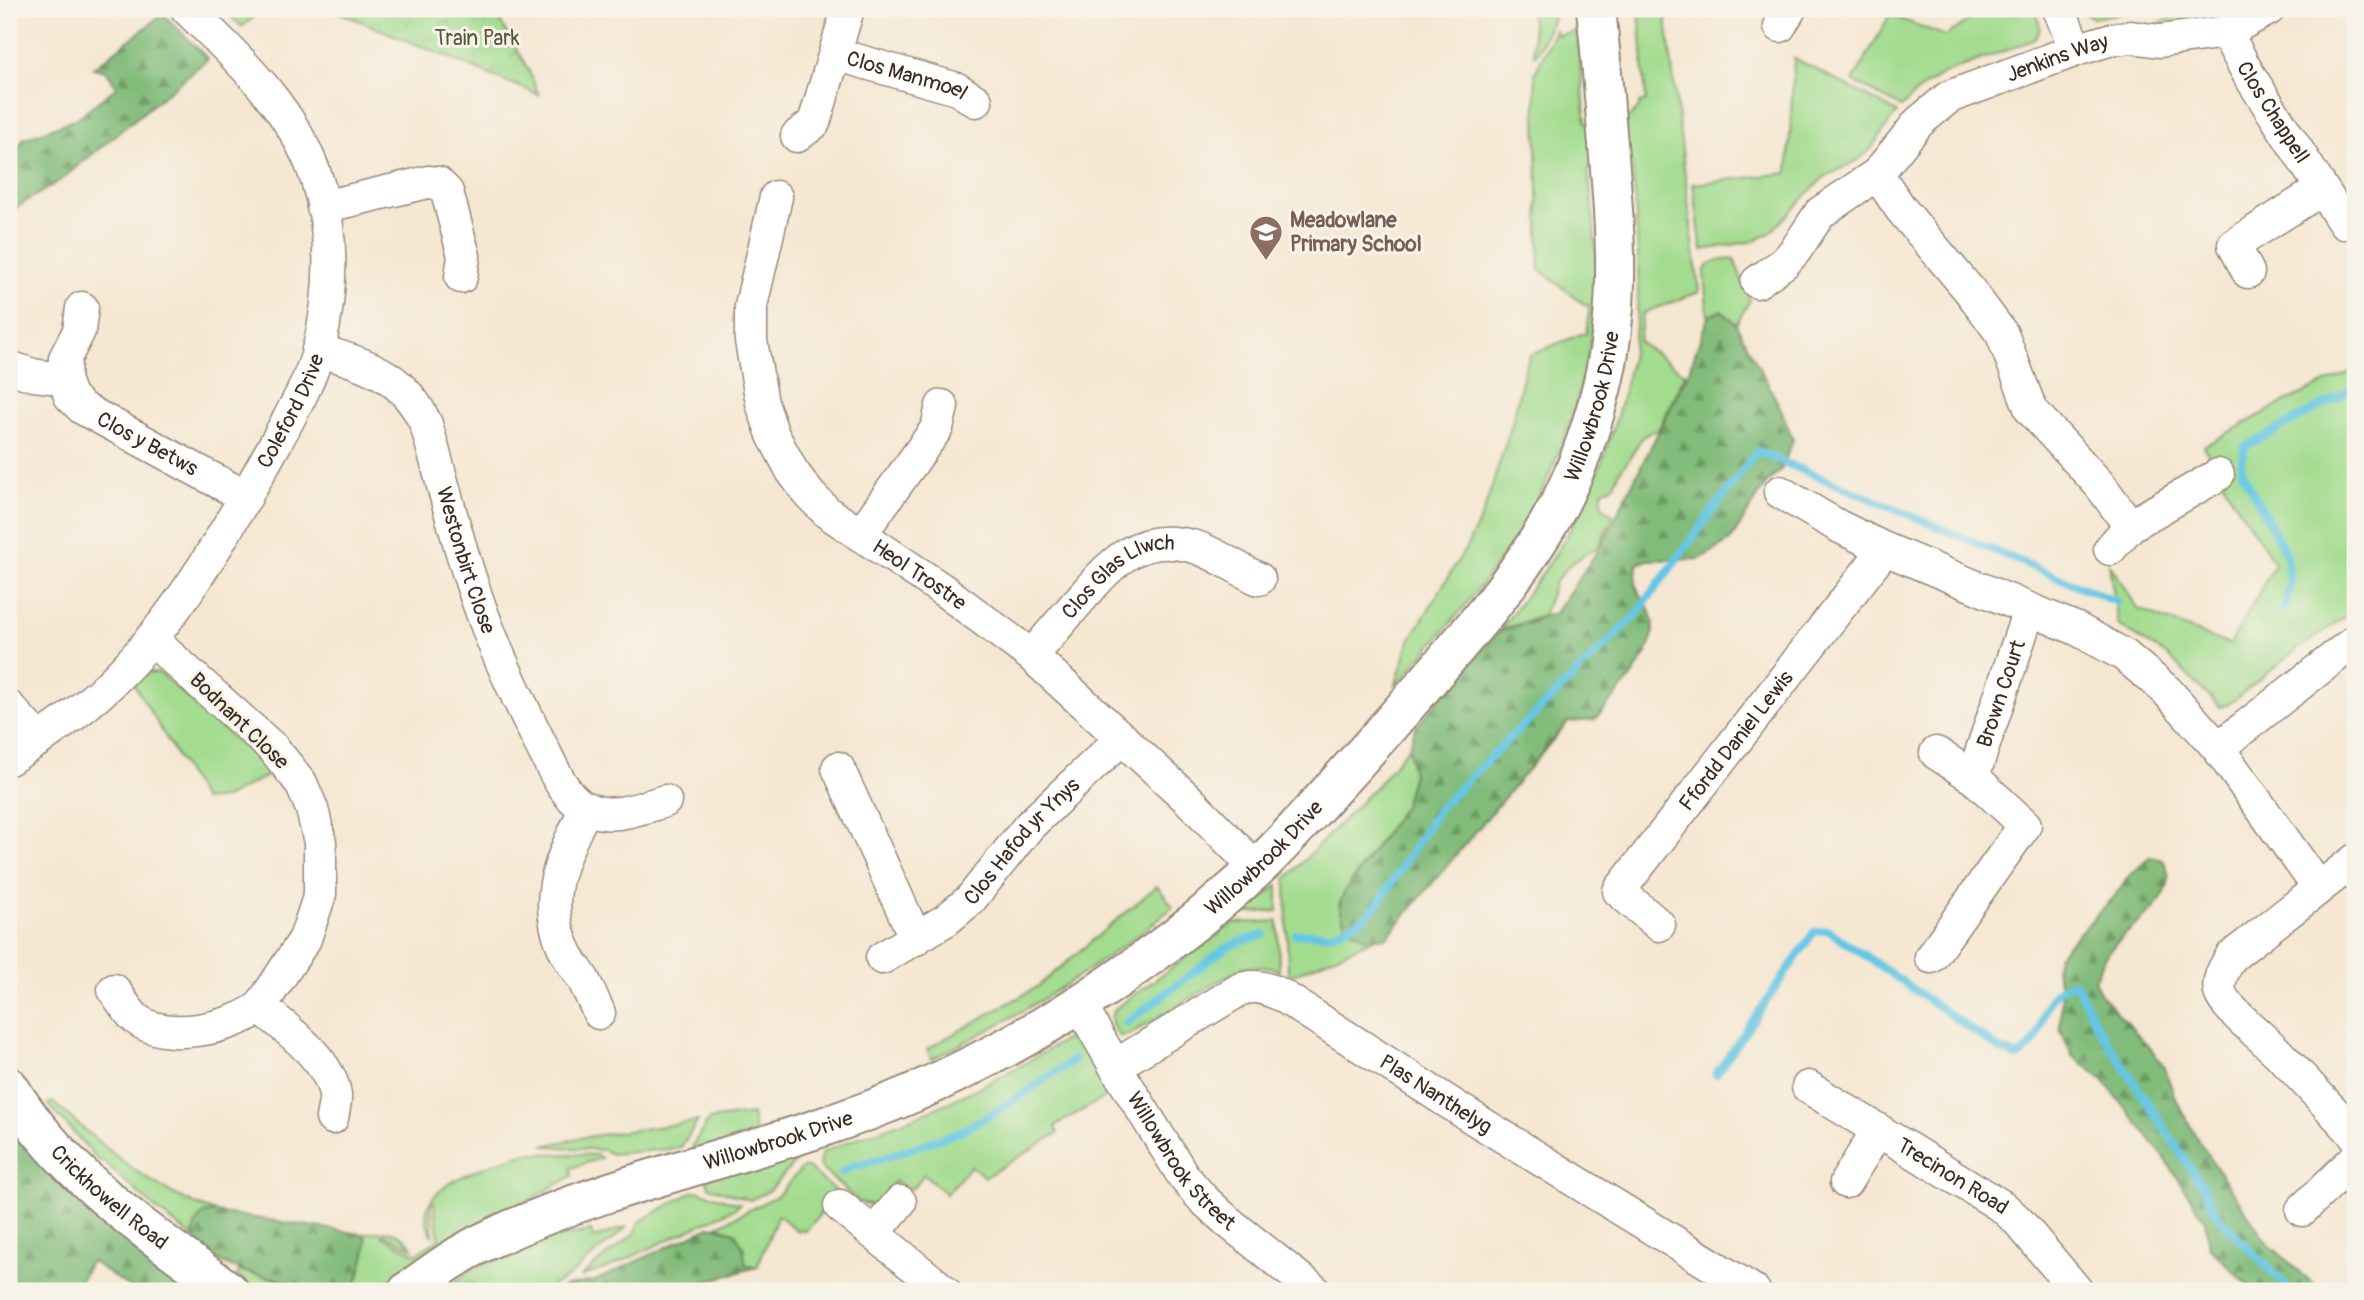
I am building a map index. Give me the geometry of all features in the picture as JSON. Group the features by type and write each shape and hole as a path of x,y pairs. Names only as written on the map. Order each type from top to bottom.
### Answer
{"street":[{"name":"Coleford Drive","path":"9,759 61,724 121,674 151,639 246,497 294,408 318,350 326,308 330,262 323,207 316,179 289,121 259,79 187,9"},
{"path":"797,136 814,123 848,9"},
{"name":"Willowbrook Drive","path":"408,1291 469,1250 528,1222 602,1195 806,1133 911,1094 1019,1040 1079,1003 1176,937 1257,869 1382,734 1473,628 1539,539 1568,486 1602,386 1611,347 1616,273 1614,210 1596,9"},
{"path":"2059,9 2076,50"},
{"name":"Jenkins Way","path":"1757,282 1784,263 1820,214 1877,174 1919,122 1949,97 2109,40 2132,37 2160,41 2226,32 2269,9"},
{"name":"Clos Chappell","path":"2226,32 2249,75 2344,223"},
{"name":"Clos Manmoel","path":"835,54 957,89 976,102"},
{"path":"1877,174 1907,217 1970,291 2002,334 2031,410 2100,485 2120,537 2218,475"},
{"path":"323,207 428,182 438,183 447,192 464,256 461,278"},
{"path":"2248,272 2234,245 2322,190"},
{"name":"Heol Trostre","path":"776,197 751,306 751,341 762,403 773,435 792,471 828,513 965,606 1032,656 1189,800 1257,869"},
{"path":"9,367 33,375 64,379 65,358 79,331 82,308"},
{"name":"Westonbirt Close","path":"318,350 383,374 402,387 418,407 426,424 489,632 517,697 559,778 574,799 586,808"},
{"name":"Clos y Betws","path":"64,379 70,396 82,408 246,497"},
{"path":"860,536 937,428 942,406"},
{"path":"1780,492 1838,526 1885,549 2077,629 2124,655 2166,690 2218,748 2318,887"},
{"name":"Clos Glas Llwch","path":"1032,656 1109,566 1127,552 1150,543 1172,542 1193,546 1259,579"},
{"name":"Ffordd Daniel Lewis","path":"1659,925 1619,891 1885,549"},
{"name":"Brown Court","path":"1973,777 2029,610"},
{"name":"Bodnant Close","path":"114,990 135,1018 151,1026 169,1030 220,1026 250,1015 260,1007 305,939 320,894 320,842 312,809 301,783 274,749 151,639"},
{"path":"2218,748 2355,640"},
{"path":"9,707 39,740"},
{"name":"Clos Hafod yr Ynys","path":"882,958 946,920 970,900 1028,827 1122,738"},
{"name":"Brown Court","path":"1931,957 2025,825 1973,777 1936,753"},
{"path":"838,768 916,939"},
{"path":"599,1013 559,936 554,908 554,886 561,860 586,808 604,813 624,813 665,801"},
{"path":"2355,860 2231,957 2223,969 2219,983 2220,994 2229,1006 2277,1052 2355,1135"},
{"name":"Plas Nanthelyg","path":"1115,1066 1239,990 1251,986 1265,988 1292,1001 1473,1118 1754,1291"},
{"name":"Willowbrook Street","path":"1079,1003 1184,1177 1203,1199 1298,1286"},
{"path":"260,1007 313,1053 335,1096 332,1118"},
{"name":"Crickhowell Road","path":"9,1087 41,1134 91,1186 124,1214 229,1291"},
{"name":"Trecinon Road","path":"1808,1087 2003,1207 2077,1291"},
{"path":"1846,1182 1878,1130"},
{"path":"2302,1210 2355,1159"},
{"path":"874,1233 900,1202"},
{"path":"840,1206 944,1291"}],"green space":[{"path":"222,9 263,9 242,27"},
{"name":"Train Park","path":"331,9 493,9 528,69 539,95"},
{"path":"1531,9 1553,9 1554,16 1536,55 1534,55"},
{"path":"1639,9 1665,9 1699,292 1643,313 1639,342 1685,374 1658,430 1641,439 1619,473 1614,486 1602,491 1602,506 1613,515 1599,546 1570,564 1555,582 1543,616 1499,630 1554,556 1583,505 1607,448 1625,386 1636,324 1638,263 1632,163 1625,159 1622,124 1639,108 1639,103 1646,101"},
{"path":"1985,9 2035,9 2040,26 2039,33 2033,40 1945,73 1923,87 1901,107 1853,81 1890,15 1946,36"},
{"path":"2083,9 2162,9 2150,13 2128,12 2093,18 2084,13"},
{"path":"2185,9 2242,9 2204,24 2154,27"},
{"path":"163,14 208,59 61,180 9,212 9,165 23,139 76,119 117,87 106,71 93,68"},
{"path":"1555,30 1557,35 1577,31 1586,123 1592,128 1594,161 1588,170 1596,264 1594,319 1576,405 1544,487 1515,538 1473,596 1395,687 1410,640 1467,546 1483,514 1512,424 1530,355 1586,334 1590,306 1585,305 1540,270 1535,73"},
{"path":"1794,58 1897,112 1869,151 1857,161 1824,177 1770,233 1754,241 1702,250 1693,184 1788,173"},
{"path":"1734,259 1750,300 1736,324 1721,311 1708,317 1704,273 1712,263"},
{"path":"1721,310 1736,324 1780,407 1793,440 1781,470 1766,484 1730,541 1700,559 1648,560 1637,564 1636,585 1652,615 1653,632 1643,659 1634,673 1594,720 1568,722 1386,938 1365,938 1345,925 1339,905 1345,891 1404,806 1413,774 1409,747 1416,726 1497,633 1555,613 1601,546 1689,371 1708,317"},
{"path":"2355,370 2355,610 2295,651 2229,704 2220,707 2168,656 2118,625 2109,563 2138,609 2230,645 2275,564 2229,493 2204,446 2286,401"},
{"path":"148,672 160,673 272,773 225,798 203,800 134,684"},
{"path":"1409,747 1413,774 1404,806 1345,891 1365,938 1376,938 1288,977 1286,879 1379,783"},
{"path":"2150,857 2163,860 2168,872 2164,895 2148,914 2111,948 2094,981 2102,996 2165,1068 2174,1096 2198,1140 2268,1244 2315,1285 2310,1291 2254,1291 2209,1247 2205,1220 2164,1157 2103,1080 2072,1055 2060,1028 2062,993 2056,970 2058,955 2114,897 2128,877"},
{"path":"1278,885 1278,911 1245,913"},
{"path":"1157,886 1173,907 1117,951 996,1026 932,1059 927,1049 1037,987"},
{"path":"1278,921 1279,972 1271,967 1243,967 1128,1035 1119,1036 1112,1025 1111,1016 1116,1008 1234,923"},
{"path":"1066,1039 1079,1041 1083,1045 1113,1093 1055,1126 1058,1133 985,1177 971,1166 946,1194 924,1174 913,1188 905,1189 895,1181 879,1201 872,1205 859,1202 823,1170 819,1163 822,1153 959,1097"},
{"path":"53,1102 110,1151 148,1179 191,1203 215,1212 203,1214 193,1234 195,1239 158,1211 103,1161 99,1161 48,1104"},
{"path":"752,1114 755,1134 696,1151 692,1146 709,1120"},
{"path":"9,1116 193,1284 189,1291 135,1291 91,1261 74,1291 9,1291"},
{"path":"698,1121 680,1148 612,1154 603,1150 543,1146 579,1138"},
{"path":"805,1151 769,1191 750,1200 709,1187 706,1178"},
{"path":"526,1153 597,1155 601,1158 571,1168 572,1176 514,1209 459,1235 422,1257 376,1291 352,1291 360,1275 367,1239 362,1234 384,1231 397,1233 413,1248 383,1234 382,1236 416,1254 439,1239 434,1202 431,1203 433,1236 426,1219 429,1204 439,1191 474,1171"},
{"path":"802,1168 808,1168 838,1193 805,1232 801,1229 798,1231 778,1215 757,1267 745,1264 743,1249 735,1232 717,1226 777,1196"},
{"path":"698,1191 740,1204 610,1267 580,1277 634,1234 639,1222"},
{"path":"215,1212 362,1234 367,1239 365,1252 352,1291 303,1291 283,1281 222,1263 203,1250 194,1234 196,1224 203,1214"},
{"path":"711,1226 735,1232 744,1249 745,1264 757,1267 671,1291 555,1291 566,1286 595,1281"},
{"path":"627,1227 567,1278 541,1291 485,1291 468,1282 453,1291 442,1291 466,1274 527,1243 591,1231 594,1238"},
{"path":"240,1271 291,1283 302,1291 258,1291 236,1277"}],"waterway":[{"path":"2284,609 2290,584 2287,556 2243,474 2241,463 2245,447 2355,388"},
{"path":"1296,934 1332,934 1363,919 1378,904 1440,807 1635,616 1757,451 2117,602"},
{"path":"1716,1074 1814,932 1828,930 2001,1050 2018,1057 2037,1037 2049,1001 2063,988 2076,983 2094,1021 2203,1187 2217,1214 2292,1291"},
{"path":"1126,1023 1226,948 1264,935"},
{"path":"842,1173 853,1166 957,1133 992,1114 1074,1060"}],"place":[{"name":"Meadowlane Primary School","path":"1266,262"}]}
